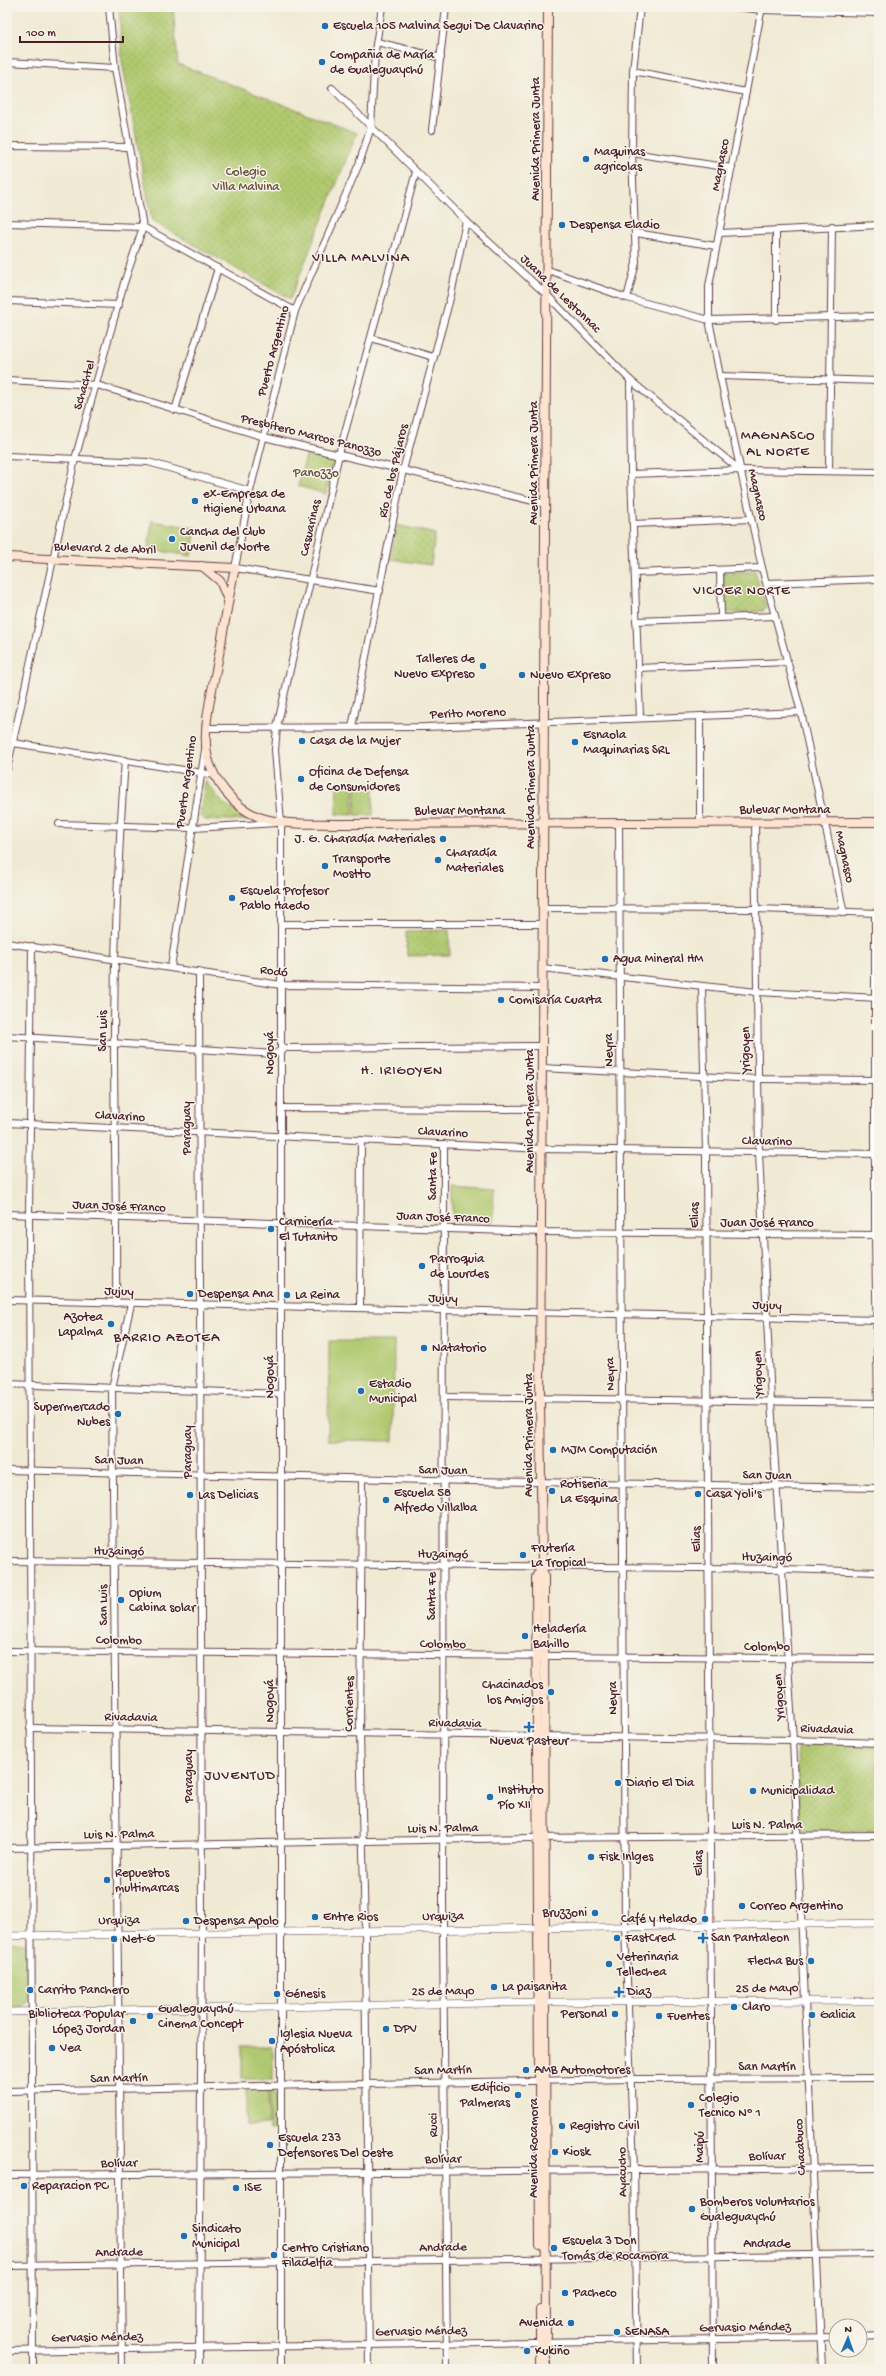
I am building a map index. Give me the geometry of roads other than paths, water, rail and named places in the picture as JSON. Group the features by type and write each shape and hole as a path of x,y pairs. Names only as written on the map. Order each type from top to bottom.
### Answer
{"main road":[{"name":"Avenida Primera Junta","path":"541,1928 540,1657 536,1576 542,1567 540,1398 542,1312 543,722 548,296 548,7"},
{"name":"Bulevard 2 de Abril","path":"7,557 201,565 235,568"},
{"path":"201,565 218,579 229,601"},
{"path":"218,566 218,579"},
{"name":"Puerto Argentino","path":"206,742 235,568"},
{"path":"218,579 232,579"},
{"name":"Bulevar Montana","path":"206,742 207,754 215,775 227,792 249,812 281,823 879,822"},
{"name":"Avenida Rocamora","path":"541,1928 546,2002 542,2080"},
{"name":"Avenida Rocamora","path":"541,1928 537,2002 542,2080 543,2341 546,2369"},
{"name":"Avenida Rocamora","path":"540,2369 543,2341"}],"street":[{"name":"Schachtel","path":"7,769 10,742 75,459 97,385 124,282 143,227 143,219 128,147 115,68 109,7"},
{"name":"Puerto Argentino","path":"235,568 250,490 295,311 359,164 371,127 377,42 382,7"},
{"path":"432,130 446,7"},
{"path":"627,298 636,263 632,153 633,71 640,7"},
{"path":"737,7 879,13"},
{"name":"Magnasco","path":"762,9 709,286 709,320 762,568 801,712 844,913"},
{"path":"377,42 441,58"},
{"path":"7,62 115,68"},
{"path":"633,71 746,92"},
{"name":"Juana de Lestonnac","path":"332,88 466,221 548,296 630,380 740,470"},
{"path":"7,146 128,147"},
{"path":"632,153 732,168"},
{"name":"Casuarinas","path":"281,823 275,750 277,727 339,454 416,172"},
{"name":"Río de los Pájaros","path":"352,727 403,470 451,294 466,221"},
{"path":"7,223 143,227 295,311"},
{"path":"720,233 879,224"},
{"path":"828,471 832,226"},
{"path":"776,230 776,320"},
{"path":"636,232 716,246"},
{"path":"175,410 218,268"},
{"path":"548,270 627,298 709,320 776,320 879,316"},
{"path":"7,301 119,305"},
{"path":"371,338 433,357"},
{"path":"720,376 879,381"},
{"name":"Presbítero Marcos Panozzo","path":"7,380 97,385 264,436 546,504"},
{"path":"630,380 631,474 640,718"},
{"path":"7,456 148,462 250,490"},
{"path":"631,474 740,470 879,472"},
{"path":"633,524 751,519"},
{"path":"235,568 380,590"},
{"path":"635,573 762,568"},
{"path":"720,570 721,618"},
{"path":"766,583 879,579"},
{"path":"636,621 774,616"},
{"path":"638,668 788,662"},
{"name":"Perito Moreno","path":"208,728 352,727 543,722 801,712"},
{"path":"700,716 700,822"},
{"path":"10,742 215,775"},
{"name":"Puerto Argentino","path":"171,968 206,742"},
{"name":"San Luis","path":"116,1303 117,1218 114,1043 115,959 120,826 125,760"},
{"name":"Neyra","path":"618,822 625,1926"},
{"name":"Yrigoyen","path":"755,822 758,1153 768,1317 771,1402 784,1569 802,1924"},
{"path":"59,824 193,828 281,823"},
{"name":"Nogoyá","path":"281,823 281,2369"},
{"path":"543,908 756,909 877,913 879,1463"},
{"path":"281,924 542,924"},
{"name":"Rodó","path":"7,943 198,971 281,985 542,988"},
{"path":"32,946 29,1214 30,1728 34,2091 33,2369"},
{"path":"542,968 620,978 757,992 877,998"},
{"name":"Paraguay","path":"198,971 198,1305 202,1932 199,2369"},
{"name":"Elias","path":"702,987 706,1152 710,1925"},
{"path":"7,1036 274,1054 281,1052 286,1048 542,1046"},
{"path":"542,1068 620,1070 758,1079 878,1080"},
{"path":"281,1108 542,1109"},
{"name":"Clavarino","path":"7,1123 542,1149 877,1154"},
{"path":"360,1308 361,1140"},
{"name":"Santa Fe","path":"443,1929 444,1144"},
{"name":"Juan José Franco","path":"7,1214 621,1234 877,1234"},
{"name":"Jujuy","path":"7,1300 878,1320"},
{"name":"San Luis","path":"122,2369 118,2011 118,1845 112,1388 131,1304"},
{"path":"7,1384 281,1394"},
{"path":"444,1397 878,1403"},
{"name":"San Juan","path":"7,1470 199,1474 443,1482 879,1488"},
{"name":"Corrientes","path":"362,1479 362,1655 360,1733 365,1930 364,2005 368,2369"},
{"name":"Ituzaingó","path":"7,1561 784,1569 879,1572"},
{"name":"Colombo","path":"7,1651 879,1659"},
{"name":"Rivadavia","path":"30,1728 116,1728 541,1737 793,1740 879,1743"},
{"name":"Luis N. Palma","path":"7,1848 541,1838 879,1836"},
{"name":"Urquiza","path":"7,1936 118,1933 879,1923"},
{"name":"Chacabuco","path":"802,1924 822,2369"},
{"name":"Maipú","path":"710,1925 713,2369"},
{"name":"Ayacucho","path":"625,1926 632,2078 637,2369"},
{"name":"Rucci","path":"443,1929 447,2369"},
{"name":"25 de Mayo","path":"7,2012 537,2002 629,2003 879,2001"},
{"name":"San Martín","path":"7,2091 120,2090 632,2078 879,2078"},
{"name":"Bolívar","path":"7,2175 879,2168"},
{"name":"Andrade","path":"7,2266 879,2254"},
{"path":"868,2337 879,2336"},
{"name":"Gervasio Méndez","path":"7,2351 828,2337"}],"place":[{"name":"Escuela 105 Malvina Segui De Clavarino","path":"325,26"},
{"name":"Compañia de María de Gualeguaychú","path":"322,62"},
{"name":"Maquinas agricolas","path":"586,159"},
{"name":"Despensa Eladio","path":"562,225"},
{"name":"ex-Empresa de Higiene Urbana","path":"195,501"},
{"name":"Cancha del Club Juvenil de Norte","path":"172,539"},
{"name":"Talleres de Nuevo Expreso","path":"483,666"},
{"name":"Nuevo Expreso","path":"522,675"},
{"name":"Casa de la Mujer","path":"302,741"},
{"name":"Esnaola Maquinarias SRL","path":"575,742"},
{"name":"Oficina de Defensa de Consumidores","path":"301,779"},
{"name":"J. G. Charadía Materiales","path":"443,839"},
{"name":"Charadía Materiales","path":"438,860"},
{"name":"Transporte Mostto","path":"325,866"},
{"name":"Escuela Profesor Pablo Haedo","path":"232,898"},
{"name":"Agua Mineral HM","path":"605,959"},
{"name":"Comisaría Cuarta","path":"501,1000"},
{"name":"Carnicería El Tutanito","path":"271,1229"},
{"name":"Parroquia de Lourdes","path":"422,1266"},
{"name":"Despensa Ana","path":"190,1294"},
{"name":"La Reina","path":"287,1295"},
{"name":"Azotea Lapalma","path":"111,1324"},
{"name":"Natatorio","path":"424,1348"},
{"name":"Estadio Municipal","path":"361,1391"},
{"name":"Supermercado Nubes","path":"118,1414"},
{"name":"MJM Computación","path":"553,1450"},
{"name":"Rotiseria La Esquina","path":"552,1491"},
{"name":"Casa Yoli's","path":"698,1494"},
{"name":"Las Delicias","path":"190,1495"},
{"name":"Escuela 58 Alfredo Villalba","path":"386,1500"},
{"name":"Frutería La Tropical","path":"523,1555"},
{"name":"Opium Cabina solar","path":"121,1600"},
{"name":"Heladería Bahillo","path":"525,1636"},
{"name":"Chacinados los Amigos","path":"551,1692"},
{"name":"Nueva Pasteur","path":"529,1727"},
{"name":"Diario El Dia","path":"618,1783"},
{"name":"Municipalidad","path":"753,1791"},
{"name":"Instituto Pío XII","path":"490,1797"},
{"name":"Fisk Inlges","path":"591,1857"},
{"name":"Repuestos multimarcas","path":"107,1880"},
{"name":"Correo Argentino","path":"742,1906"},
{"name":"Bruzzoni","path":"595,1913"},
{"name":"Entre Rios","path":"315,1917"},
{"name":"Café y Helado","path":"705,1919"},
{"name":"Despensa Apolo","path":"186,1921"},
{"name":"FastCred","path":"617,1938"},
{"name":"San Pantaleon","path":"703,1938"},
{"name":"Net-G","path":"114,1939"},
{"name":"Flecha Bus","path":"811,1961"},
{"name":"Veterinaria Tellechea","path":"609,1964"},
{"name":"La paisanita","path":"494,1987"},
{"name":"Carrito Panchero","path":"30,1990"},
{"name":"Diaz","path":"619,1992"},
{"name":"Génesis","path":"277,1994"},
{"name":"Claro","path":"734,2007"},
{"name":"Personal","path":"615,2014"},
{"name":"Galicia","path":"812,2015"},
{"name":"Gualeguaychú Cinema Concept","path":"150,2016"},
{"name":"Fuentes","path":"659,2016"},
{"name":"Biblioteca Popular López Jordan","path":"133,2021"},
{"name":"DPV","path":"386,2029"},
{"name":"Iglesia Nueva Apóstolica","path":"272,2041"},
{"name":"Vea","path":"52,2048"},
{"name":"AMB Automotores","path":"526,2070"},
{"name":"Edificio Palmeras","path":"518,2095"},
{"name":"Colegio Tecnico Nº 1","path":"691,2105"},
{"name":"Registro Civil","path":"562,2126"},
{"name":"Escuela 233 Defensores Del Oeste","path":"270,2145"},
{"name":"Kiosk","path":"555,2152"},
{"name":"Reparacion PC","path":"24,2186"},
{"name":"ISE","path":"236,2188"},
{"name":"Bomberos voluntarios Gualeguaychú","path":"692,2209"},
{"name":"Sindicato Municipal","path":"184,2236"},
{"name":"Escuela 3 Don Tomás de Rocamora","path":"554,2248"},
{"name":"Centro Cristiano Filadelfia","path":"274,2255"},
{"name":"Pacheco","path":"565,2293"},
{"name":"Avenida","path":"571,2323"},
{"name":"SENASA","path":"617,2332"},
{"name":"Kukiño","path":"527,2351"}],"district":[{"name":"VILLA MALVINA","path":"361,258"},
{"name":"MAGNASCO AL NORTE","path":"778,444"},
{"name":"VICOER NORTE","path":"742,591"},
{"name":"H. IRIGOYEN","path":"402,1071"},
{"name":"BARRIO AZOTEA","path":"167,1338"},
{"name":"JUVENTUD","path":"240,1776"}],"park label":[{"name":"Colegio Villa Malvina","path":"246,180"},
{"name":"Panozzo","path":"316,473"}]}
